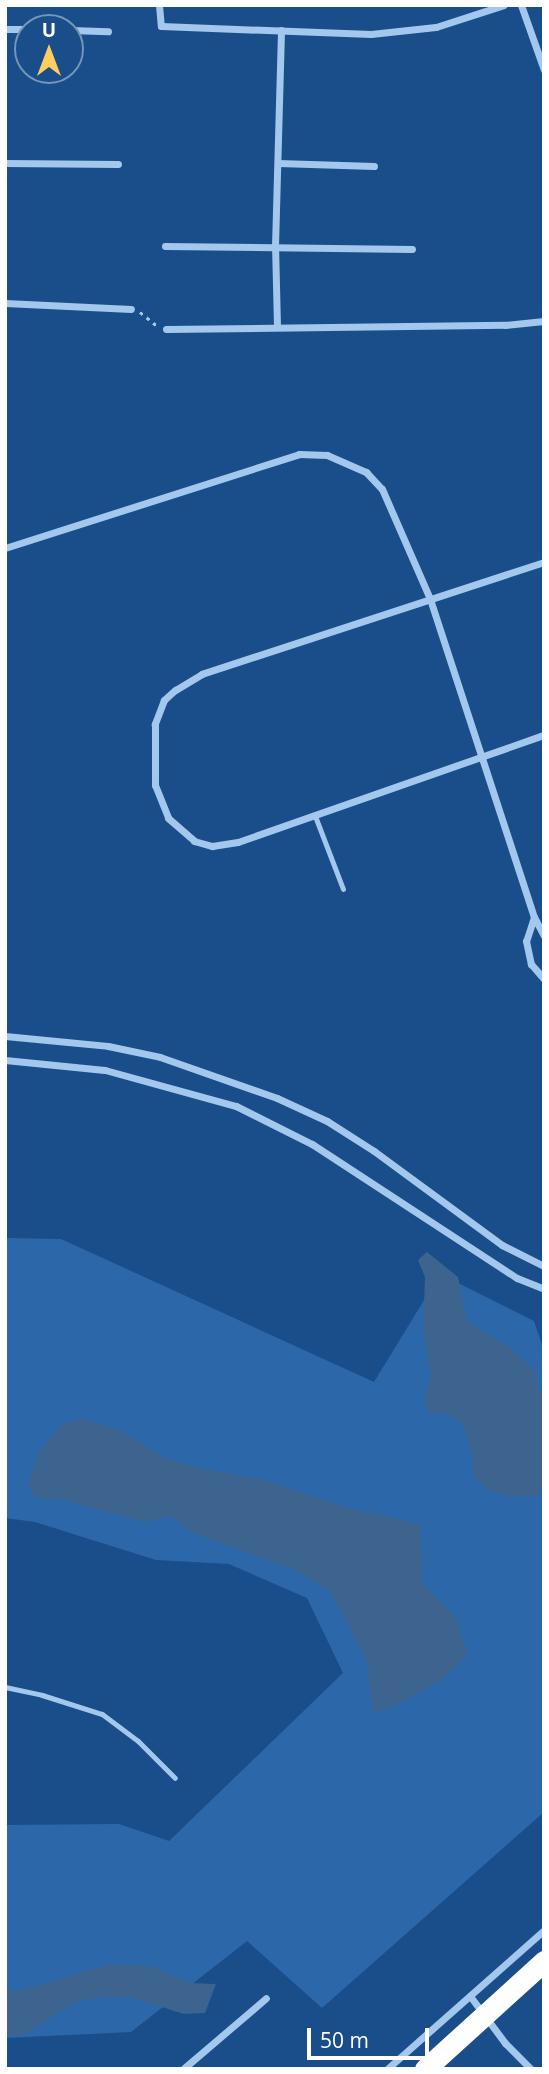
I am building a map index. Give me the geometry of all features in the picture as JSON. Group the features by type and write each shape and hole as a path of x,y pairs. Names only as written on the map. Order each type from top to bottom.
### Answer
{"highway":[{"path":"428,2068 544,1961"}],"street":[{"path":"159,5 161,26 405,32 436,27 504,5"},
{"path":"521,5 544,70"},
{"path":"84,30 108,31"},
{"path":"277,326 275,246 281,30"},
{"path":"5,163 118,164"},
{"path":"278,163 373,166"},
{"path":"165,246 412,249"},
{"path":"5,303 131,309"},
{"path":"166,329 505,325 544,321"},
{"path":"5,548 299,454 312,453 357,466 382,489 430,599 534,916 544,936"},
{"path":"544,562 202,674 174,690 164,700 155,724 155,785 168,818 194,841 212,846 238,842 544,735"},
{"path":"534,916 526,941 531,964 544,979"},
{"path":"5,1036 108,1046 160,1057 277,1098 327,1121 374,1151 502,1245 544,1266"},
{"path":"5,1060 105,1070 236,1106 312,1144 517,1278 544,1289"},
{"path":"387,2069 544,1930"},
{"path":"470,1996 505,2043 531,2069"},
{"path":"183,2069 266,1998"}],"lane":[{"path":"314,816 344,889"},
{"path":"5,1687 42,1695 102,1714 138,1741 175,1778"}],"path":[{"path":"131,309 166,329"}],"shaded area":[{"path":"5,1238 61,1239 374,1382 440,1274 534,1321 544,1351 544,1812 322,2008 247,1941 131,2032 5,2038 5,1825 119,1824 169,1841 343,1673 307,1598 229,1564 156,1560 35,1522 5,1518"},
{"path":"427,1252 458,1277 467,1321 510,1348 535,1370 544,1406 544,1495 515,1497 489,1491 474,1477 471,1448 461,1422 446,1413 431,1414 424,1403 431,1374 423,1331 425,1277 418,1260"},
{"path":"83,1418 120,1430 167,1459 203,1469 261,1479 348,1508 420,1524 423,1584 455,1616 468,1655 443,1679 397,1705 374,1713 366,1658 330,1591 294,1569 193,1533 171,1516 144,1522 64,1500 34,1497 28,1484 40,1451 63,1423"},
{"path":"112,1964 154,1967 190,1983 216,1984 205,2013 184,2014 133,1998 106,1996 73,2003 21,2037 5,2034 5,1990 17,1991"}]}
